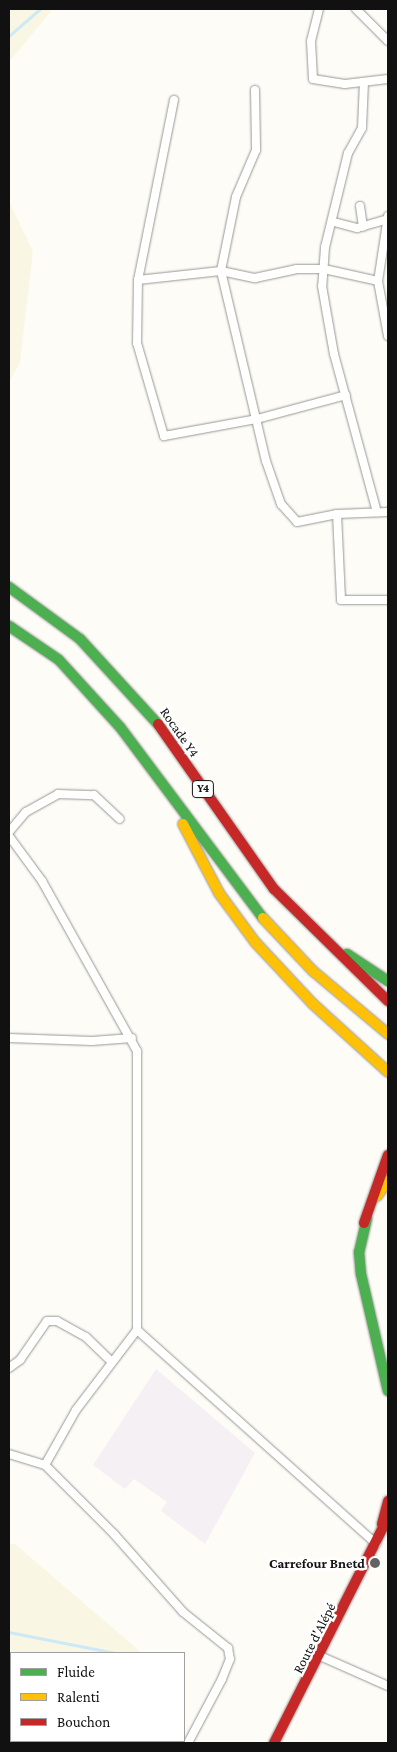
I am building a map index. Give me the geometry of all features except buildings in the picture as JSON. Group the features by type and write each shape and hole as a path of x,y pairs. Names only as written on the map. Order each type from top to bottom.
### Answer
{"main road":[{"name":"Rocade Y4","path":"9,587 80,639 147,709 274,889 312,930 388,1002"},
{"name":"Y4","path":"9,626 59,660 120,727 168,795 257,911 314,971 388,1034"},
{"path":"168,795 219,893 255,942 313,1004 388,1072"},
{"path":"312,930 388,981"},
{"path":"388,1155 364,1223 361,1274 388,1391"},
{"path":"364,1223 388,1181"},
{"name":"Route d'Alépé","path":"376,1544 388,1501"},
{"name":"Route d'Alépé","path":"274,1743 320,1656 388,1517"}],"street":[{"path":"319,9 310,41 313,79 364,82 388,79"},
{"path":"356,9 388,41"},
{"path":"364,82 362,128 348,153 324,269 327,322 377,512"},
{"path":"255,90 256,150 236,197 221,271 276,492 293,520 337,514 388,512"},
{"path":"174,100 138,280 137,343 164,436 257,419 346,395"},
{"path":"360,206 363,226"},
{"path":"334,222 363,226 388,217 378,281 388,336"},
{"path":"138,280 221,271 255,278 298,269 324,269 378,281"},
{"path":"337,514 341,600 388,600"},
{"path":"9,832 26,812 58,794 87,792 120,819"},
{"path":"9,836 42,881 132,1038 139,1066 137,1330 76,1410 45,1465"},
{"path":"9,1038 92,1041 132,1038"},
{"path":"9,1368 20,1360 47,1321 58,1321 86,1337 111,1362"},
{"path":"137,1330 376,1544"},
{"path":"9,1454 45,1465 114,1534 183,1612 228,1648 230,1659 222,1679 188,1743"},
{"path":"320,1656 388,1686"}],"shaded area":[{"path":"9,9 53,9 9,62"},
{"path":"9,202 33,251 20,363 9,382"},
{"path":"156,1369 255,1453 205,1544 161,1511 167,1502 134,1479 125,1489 93,1465"},
{"path":"9,1544 15,1544 141,1652 10,1652"}],"waterway":[{"path":"9,36 40,9"},
{"path":"9,1632 110,1652"}],"traffic: fast":[{"path":"9,587 80,639 158,724"},
{"path":"9,626 59,660 120,727 263,918"},
{"path":"347,954 388,981"},
{"path":"367,1218 359,1252 361,1274 388,1391"}],"traffic: slow":[{"path":"183,824 219,893 255,942 313,1004 388,1072"},
{"path":"263,918 313,971 388,1034"},
{"path":"377,1196 388,1181"}],"traffic: jam":[{"path":"158,724 274,889 388,1001"},
{"path":"364,1223 388,1155"},
{"path":"382,1524 388,1501"},
{"path":"274,1743 388,1517"}],"place":[{"name":"Carrefour Bnetd","path":"375,1563"}]}
